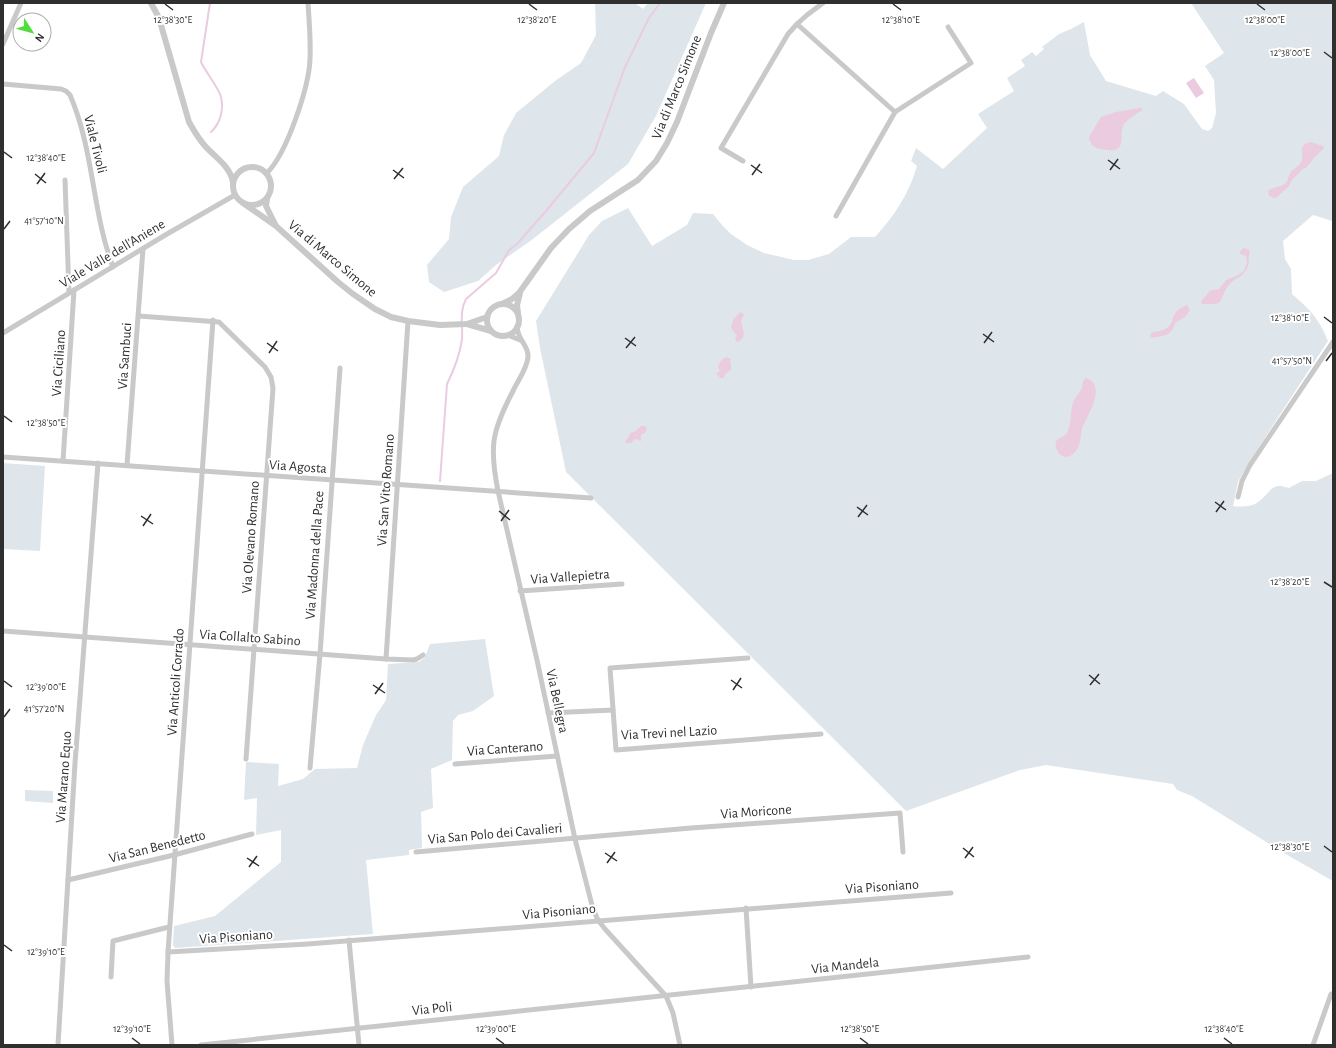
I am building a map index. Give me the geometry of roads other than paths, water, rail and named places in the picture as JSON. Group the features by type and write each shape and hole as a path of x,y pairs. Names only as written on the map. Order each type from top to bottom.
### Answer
{"street":[{"path":"3,44 21,3"},
{"path":"151,3 159,18 189,122 195,133 204,145 222,163 228,169 233,182 235,195 243,203 256,205 262,203 266,199 272,189 270,178 264,170 255,166 234,168 222,163"},
{"path":"267,173 280,157 298,111 308,79 311,50 308,3"},
{"name":"Via di Marco Simone","path":"502,304 515,296 548,252 569,229 590,211 638,180 656,161 674,128 724,3"},
{"path":"743,161 721,148 788,34 807,14 823,3"},
{"path":"797,24 895,112"},
{"path":"836,216 895,112 972,63 948,27"},
{"name":"Viale Tivoli","path":"3,84 61,89 69,94 84,139 98,213 113,267"},
{"path":"233,182 236,176 245,168"},
{"path":"65,180 69,293"},
{"name":"Viale Valle dell'Aniene","path":"3,333 235,195"},
{"name":"Via di Marco Simone","path":"266,199 266,206 276,226"},
{"name":"Via di Marco Simone","path":"243,203 276,226 353,294 375,309 391,317 408,321 440,325 467,324 492,331"},
{"name":"Via Sambuci","path":"128,465 143,249"},
{"name":"Via di Marco Simone","path":"518,315 518,299 522,288"},
{"name":"Via Ciciliano","path":"63,461 74,290"},
{"path":"508,335 518,326 518,315 512,307 502,304 493,308 488,317 488,324 492,331 499,335 508,335 522,342"},
{"name":"Via Olevano Romano","path":"139,316 213,320 220,322 265,367 271,377 273,388 246,760"},
{"name":"Via di Marco Simone","path":"467,324 488,317"},
{"name":"Via Anticoli Corrado","path":"172,1045 167,981 169,927 213,320"},
{"name":"Via San Vito Romano","path":"386,659 408,321"},
{"name":"Via Bellegra","path":"518,326 518,335 528,353 527,363 502,413 494,437 493,458 498,491 557,756 592,905 598,920 666,996 674,1013 680,1045"},
{"path":"1238,498 1242,481 1250,466 1333,342"},
{"name":"Via Madonna della Pace","path":"310,768 320,654 340,368"},
{"name":"Via Agosta","path":"3,457 592,498"},
{"name":"Via Marano Equo","path":"58,1045 68,880 98,463"},
{"name":"Via Vallepietra","path":"520,591 622,584"},
{"name":"Via Collalto Sabino","path":"3,631 386,659 413,660 423,655"},
{"name":"Via Trevi nel Lazio","path":"748,658 610,668 616,750 822,734"},
{"path":"548,713 613,710"},
{"name":"Via Canterano","path":"454,764 557,756"},
{"name":"Via Moricone","path":"576,839 691,828 900,813 903,852"},
{"name":"Via San Benedetto","path":"68,880 174,855 252,834"},
{"name":"Via San Polo dei Cavalieri","path":"416,852 576,839"},
{"name":"Via Pisoniano","path":"168,952 349,940 952,893"},
{"path":"746,908 751,987"},
{"path":"111,977 113,941 169,927"},
{"path":"349,940 359,1045"},
{"name":"Via Mandela","path":"666,996 1028,957"},
{"path":"1313,1045 1331,994 1333,994"},
{"name":"Via Poli","path":"200,1045 666,996"}],"waterway":[{"path":"210,3 201,62 220,93 222,102 222,112 219,121 211,132"},
{"path":"440,481 447,384 460,350 462,339 462,314 466,299 496,273 509,250 517,244 546,211 594,153 625,67 649,18 660,3"}]}
